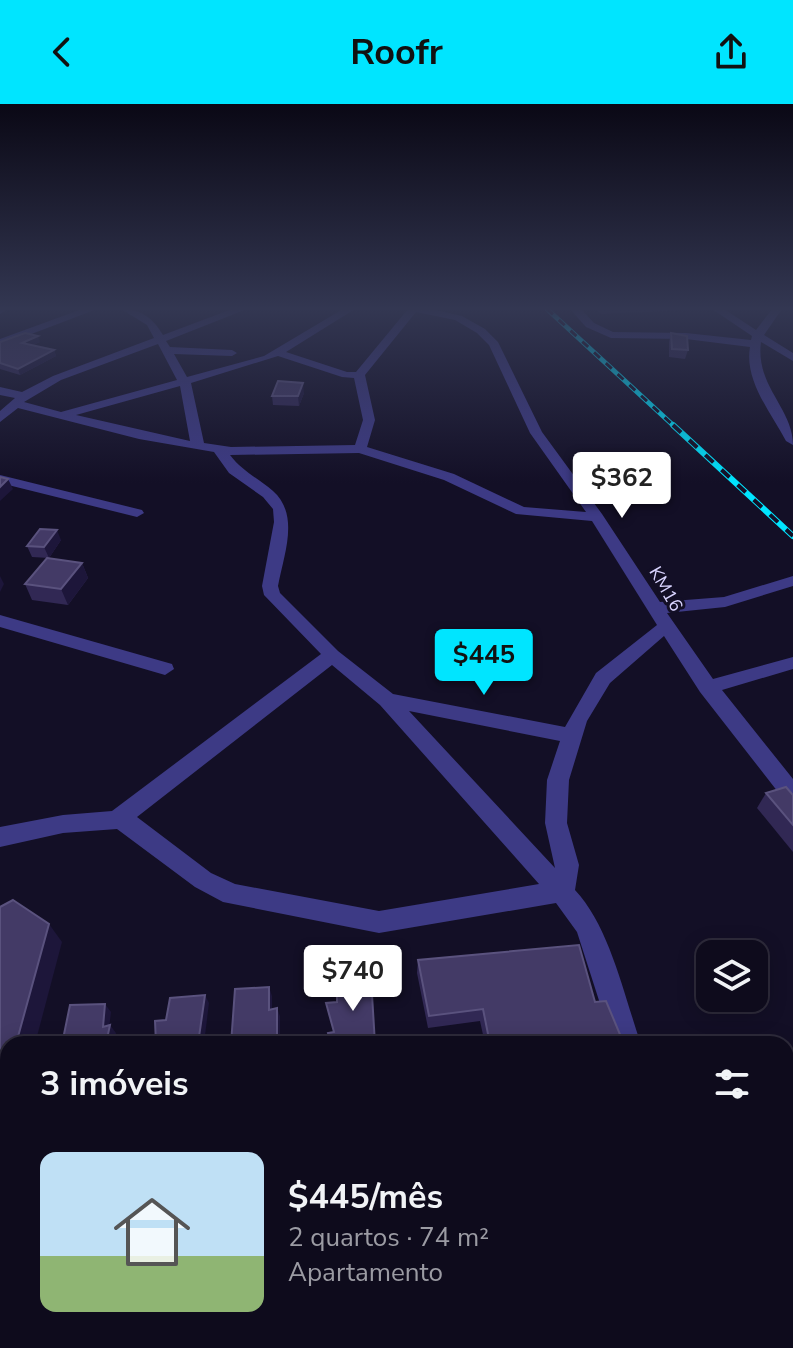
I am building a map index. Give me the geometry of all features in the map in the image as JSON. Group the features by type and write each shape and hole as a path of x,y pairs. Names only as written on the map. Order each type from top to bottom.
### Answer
{"street":[{"path":"0,418 20,400 84,367"},
{"path":"176,367 185,383 198,446"},
{"path":"60,416 235,367"},
{"path":"322,367 346,375 359,375 366,367"},
{"name":"KM16","path":"505,367 536,433 597,517 707,687 793,795"},
{"path":"759,367 760,381 793,441"},
{"path":"359,375 369,420 360,449"},
{"path":"0,391 60,416 220,451 360,449 449,477 521,511 597,517"},
{"path":"220,451 234,470 268,494 280,508 282,522 270,586 272,595 332,655 387,700 563,891 588,928 624,1036"},
{"path":"0,479 137,513"},
{"path":"563,891 567,865 556,823 558,780 577,720 603,678 661,618 793,581"},
{"path":"0,621 165,669"},
{"path":"117,820 332,655"},
{"path":"707,687 785,665 793,683"},
{"path":"387,700 572,736"},
{"path":"0,837 63,824 117,820 132,825 203,880 232,894 379,922 563,891"}],"building":[{"path":"278,381 303,383 298,396 272,396"},
{"path":"40,529 57,530 44,547 27,546"},
{"path":"47,558 82,563 61,589 25,584"},
{"path":"786,787 793,795 793,825 766,793"},
{"path":"13,900 49,924 18,1036 0,1036 0,907"},
{"path":"579,945 595,1002 606,1001 621,1036 488,1036 483,1009 429,1016 418,960"},
{"path":"371,978 375,1036 329,1036 328,1033 334,1032 326,1003 337,1002 337,980"},
{"path":"269,987 269,1010 277,1008 277,1036 232,1036 235,989"},
{"path":"205,995 199,1036 156,1036 155,1021 166,1020 170,998"},
{"path":"105,1004 103,1027 110,1025 108,1036 64,1036 70,1005"}],"railway":[{"path":"610,367 675,427"},
{"path":"673,425 793,536"}]}
